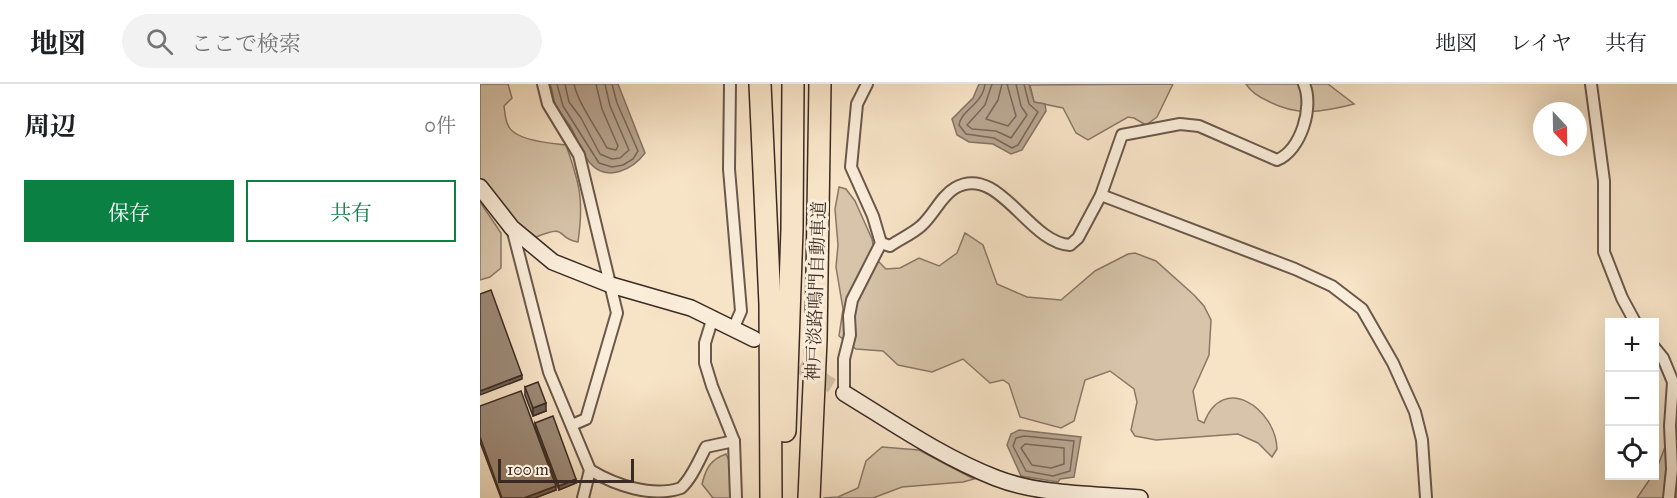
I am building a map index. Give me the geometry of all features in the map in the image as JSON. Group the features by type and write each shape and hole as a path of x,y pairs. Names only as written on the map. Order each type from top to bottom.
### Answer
{"highway":[{"path":"760,84 770,304 771,498"},
{"name":"神戸淡路鳴門自動車道","path":"782,498 792,229 793,84"},
{"name":"神戸淡路鳴門自動車道","path":"809,494 816,340 820,84"},
{"path":"809,494 816,440 826,285 830,110 836,84"}],"street":[{"path":"543,84 548,104 579,154 618,313 586,419 572,425"},
{"path":"730,84 729,169 741,311 734,327"},
{"path":"867,84 857,104 851,167 873,216 881,243 852,300 849,316 850,335 844,359 844,393 926,443 996,478 1032,487 1140,498"},
{"path":"881,243 890,246 921,226 952,190 969,182 984,185 996,192 1047,238 1059,245 1070,245 1078,238 1101,195 1122,135 1138,130 1180,124 1199,126 1277,160 1287,156 1297,139 1307,111 1309,96 1305,84"},
{"path":"1591,84 1604,181 1604,252 1622,298 1633,318"},
{"path":"480,187 512,228 553,261 611,285 713,317 754,339"},
{"path":"1101,195 1295,269 1332,286 1362,309 1393,363 1415,412 1422,440 1426,498"},
{"path":"512,228 549,372 590,470 624,492 639,496 663,496 680,489 706,447 734,441"},
{"path":"713,317 705,343 705,363 734,441 736,498"},
{"path":"1659,353 1673,382 1670,426 1672,469 1669,498"},
{"path":"583,498 590,470"}],"shaded area":[{"path":"480,84 508,84 512,98 504,106 506,118 507,123 517,135 566,145 580,193 581,215 578,242 566,238 558,231 536,237 499,208 480,180"},
{"path":"1173,84 1157,117 1146,125 1128,117 1088,140 1076,133 1063,108 1034,102 1030,85"},
{"path":"1246,84 1328,84 1354,104 1321,111 1300,111 1279,106 1261,98"},
{"path":"839,187 846,189 855,201 872,239 876,259 886,269 900,268 919,258 939,266 957,253 965,233 983,245 997,284 1027,297 1061,300 1095,271 1128,254 1135,253 1156,261 1194,295 1204,306 1211,320 1209,355 1193,391 1198,420 1204,423 1213,408 1223,400 1235,398 1247,402 1268,421 1277,449 1272,457 1258,443 1238,434 1156,440 1135,436 1131,430 1137,402 1134,389 1110,371 1085,380 1074,421 1061,428 1020,417 1009,384 1003,380 990,383 963,359 932,372 898,365 883,351 856,349 839,336 843,309 836,267 838,245 835,209"},
{"path":"480,202 501,233 501,268 490,277 480,280"},
{"path":"1677,415 1677,498 1637,498 1649,480 1659,480 1659,463"},
{"path":"882,447 919,450 974,479 902,487 873,498 823,498 838,497 858,488 866,461"},
{"path":"726,454 732,467 733,498 713,498 702,484 712,462"}],"water":[{"path":"550,84 618,84 645,153 634,164 619,172 604,172 597,169 587,159 570,126 556,107"},
{"path":"979,84 1029,84 1034,102 1045,104 1046,111 1022,150 1011,154 993,144 969,142 957,135 952,119 973,98"},
{"path":"1019,430 1081,437 1074,477 1060,479 1058,482 1021,476 1007,445 1011,434"}],"building":[{"path":"491,290 522,375 480,391 480,294"},
{"path":"538,382 546,403 533,408 525,387"},
{"path":"521,391 556,486 524,498 502,498 480,437 480,406"},
{"path":"553,416 576,479 559,486 535,423"}],"tunnel":[{"path":"780,354 844,393"}]}
